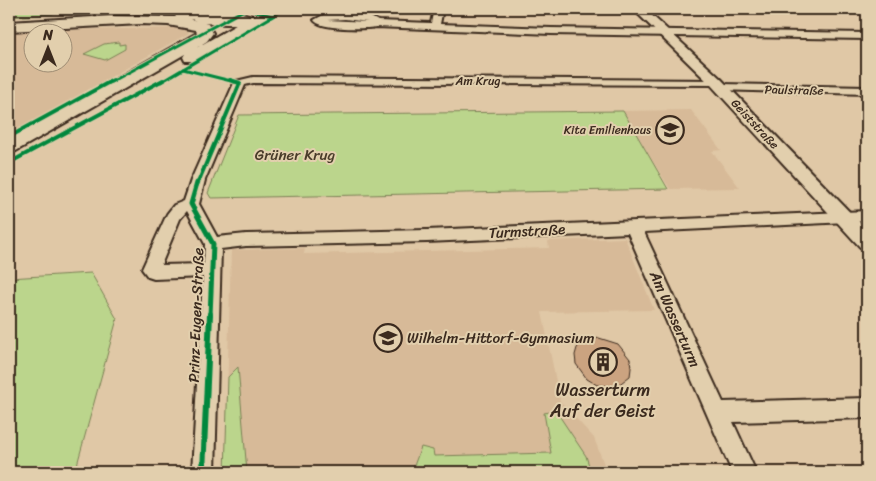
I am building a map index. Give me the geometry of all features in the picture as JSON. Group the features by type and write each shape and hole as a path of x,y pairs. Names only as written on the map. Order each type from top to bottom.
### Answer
{"main road":[{"path":"9,26 168,21 248,16 276,9"},
{"path":"9,22 156,15 220,14 248,16"},
{"path":"9,147 201,38 248,16"},
{"path":"9,157 248,16"},
{"path":"168,21 200,26 205,30 201,38"}],"street":[{"path":"435,27 438,9"},
{"name":"Geiststraße","path":"639,9 719,85 867,242"},
{"path":"376,24 435,27 867,36"},
{"name":"Am Krug","path":"191,204 198,180 240,83 253,80 719,85"},
{"name":"Paulstraße","path":"719,85 867,91"},
{"name":"Prinz-Eugen-Straße","path":"202,472 213,244 191,204 179,209 173,218 151,270 154,272 211,270"},
{"name":"Turmstraße","path":"213,244 246,240 427,236 867,216"},
{"name":"Am Wasserturm","path":"633,226 744,472"},
{"path":"717,412 867,408"}],"shaded area":[{"path":"187,29 189,33 9,134 9,31 22,31 22,72 72,72 72,30"},
{"name":"Kita Emilienhaus","path":"691,110 721,150 712,151 740,188 670,189 622,111"},
{"name":"Wilhelm-Hittorf-Gymnasium","path":"625,238 654,310 542,312 560,401 594,438 607,472 225,472 231,250 305,248 304,254 549,248 548,241"}],"green space":[{"path":"9,9 52,9 53,14 9,17"},
{"path":"119,42 119,45 125,44 125,49 105,60 84,54 104,44"},
{"name":"Grüner Krug","path":"623,111 668,189 211,198 208,193 239,115"},
{"path":"91,273 117,319 75,472 9,472 9,278"},
{"path":"238,367 247,472 225,472 228,377"},
{"path":"556,411 586,456 591,472 407,472 412,471 421,447 433,450 434,456 551,453 544,413"}],"building":[{"name":"Wasserturm Auf der Geist","path":"599,338 618,344 630,359 630,376 617,386 597,385 587,379 576,364 575,355 577,348 582,342"}],"cycle path":[{"path":"9,137 242,11 247,9 272,16"},
{"path":"9,163 196,63 285,9"},
{"path":"183,69 240,83 198,180 191,204 213,244 203,472"}],"place":[{"name":"Kita Emilienhaus","path":"670,130"},
{"name":"Wilhelm-Hittorf-Gymnasium","path":"388,338"},
{"name":"Wasserturm Auf der Geist","path":"603,362"}]}
